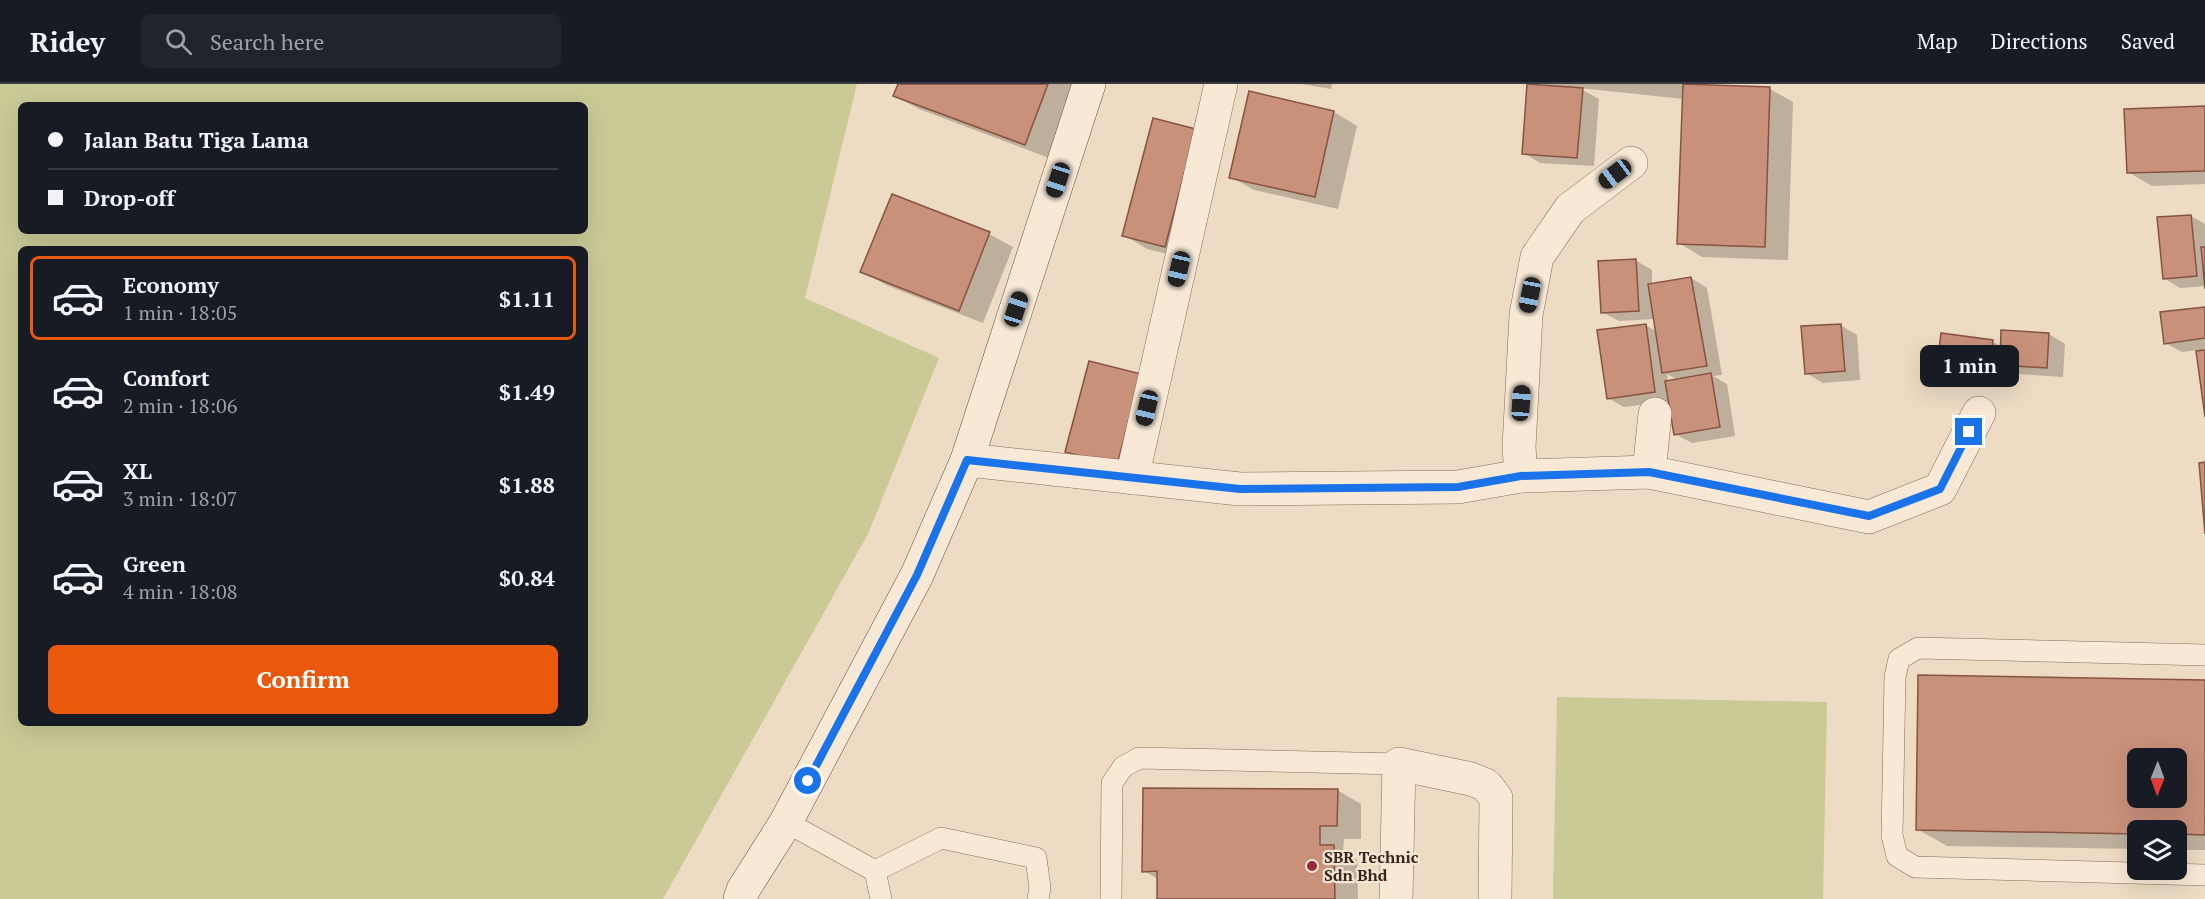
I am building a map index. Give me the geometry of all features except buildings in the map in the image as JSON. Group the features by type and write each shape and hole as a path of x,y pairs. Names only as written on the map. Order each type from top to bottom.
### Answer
{"street":[{"path":"738,896 786,822 917,575 967,460 1089,84"},
{"path":"1132,478 1221,84"},
{"path":"1521,476 1519,447 1526,315 1537,256 1570,209 1630,163"},
{"path":"967,460 1251,489 1458,487 1521,476 1649,472 1869,516 1940,489 1979,413"},
{"path":"1649,472 1655,414"},
{"path":"1396,899 1399,764 1471,779 1486,785 1496,798 1495,899"}],"lane":[{"path":"2205,655 1918,648 1899,659 1895,677 1892,835 1897,856 1915,867 2205,875"},
{"path":"1111,899 1112,783 1123,767 1138,759 1399,764"},
{"path":"786,822 875,872 881,899"},
{"path":"875,872 941,838 1036,858 1040,888 1038,899"}],"green space":[{"path":"0,84 857,84 805,298 939,358 868,534 663,899 0,899"},
{"path":"1557,697 1827,702 1823,899 1553,899"}],"place":[{"name":"SBR Technic Sdn Bhd","path":"1312,866"}],"route":[{"path":"808,781 917,575 967,460 1240,489 1458,487 1521,476 1649,472 1869,516 1940,489 1969,432"}]}
